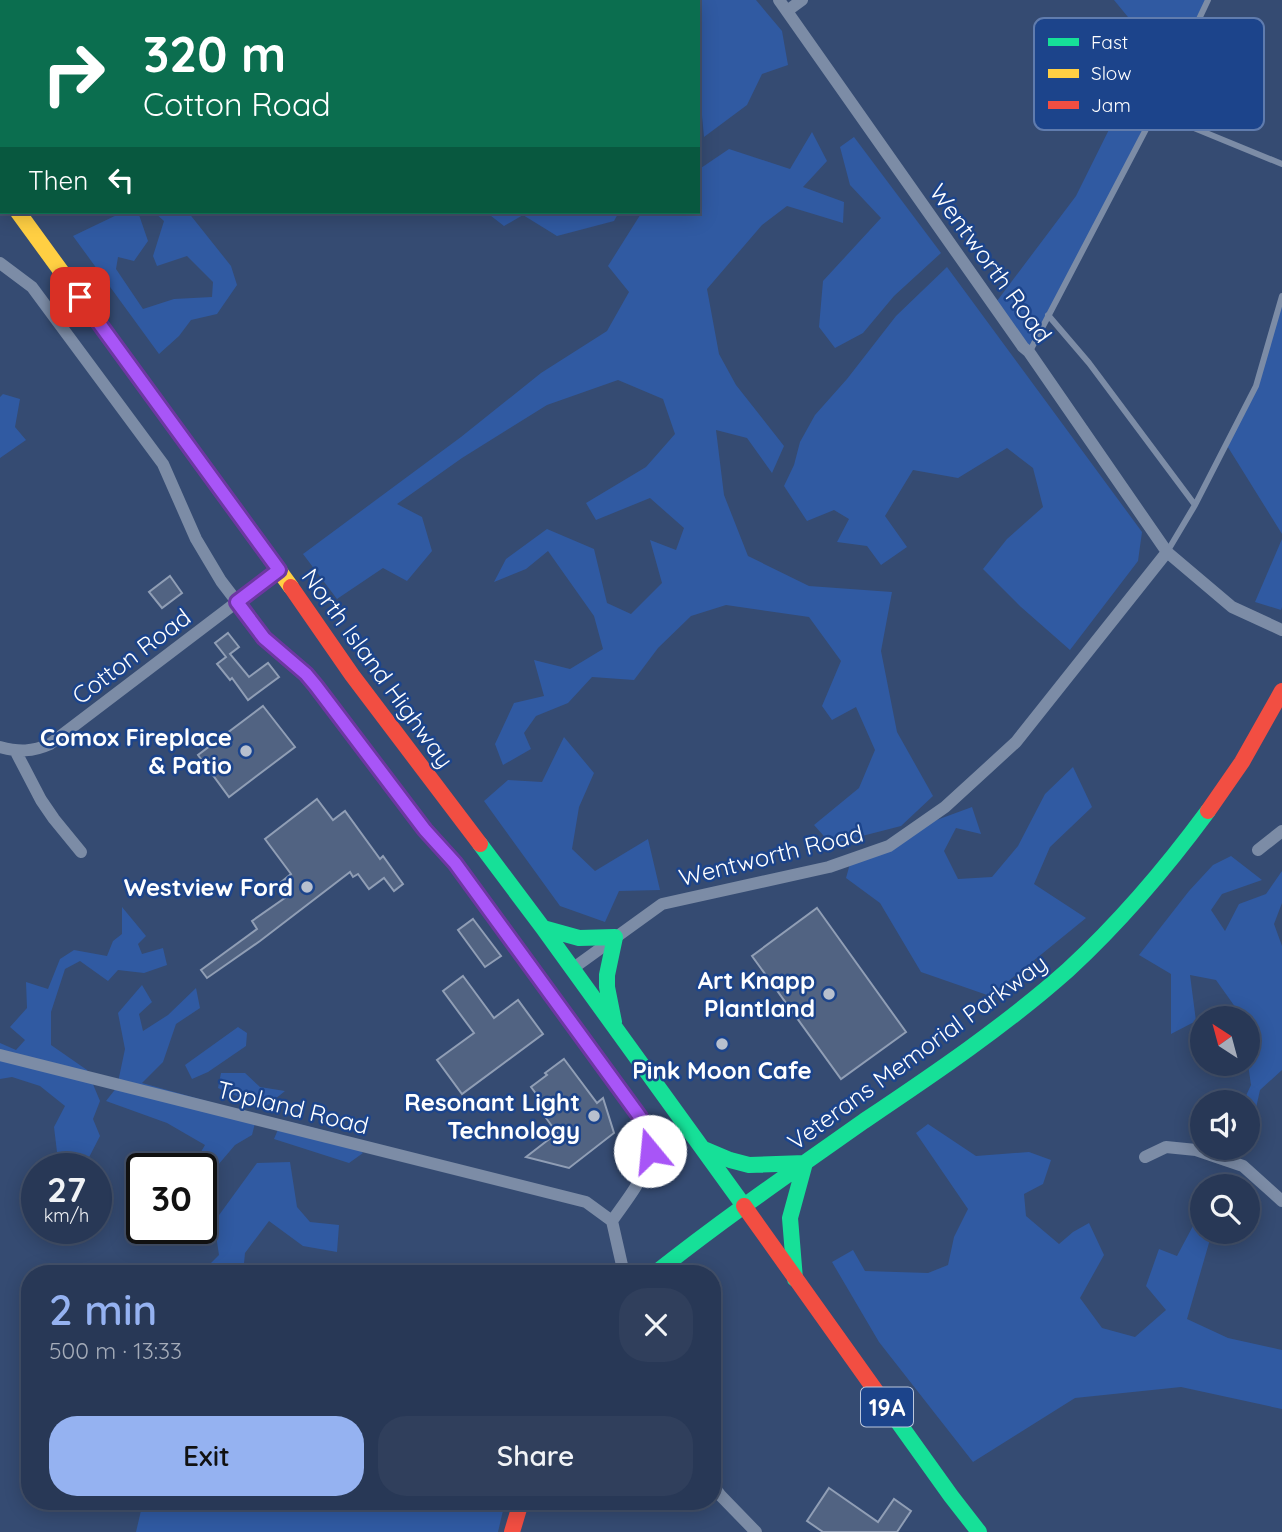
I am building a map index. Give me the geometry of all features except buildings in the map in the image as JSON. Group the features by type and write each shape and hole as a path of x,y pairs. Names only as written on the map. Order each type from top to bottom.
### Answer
{"main road":[{"name":"North Island Highway","path":"19,214 279,570 352,675 543,928 703,1149"},
{"name":"Veterans Memorial Parkway","path":"665,1265 743,1206 969,1047 1052,984 1138,900 1216,804 1265,726 1282,691"},
{"path":"543,928 571,938 592,940 615,937 607,975 615,1027"},
{"path":"703,1149 749,1165 805,1163 790,1218 796,1280"},
{"name":"19A","path":"703,1149 979,1532"},
{"path":"512,1532 519,1510"}],"street":[{"path":"783,5 802,0"},
{"name":"Wentworth Road","path":"783,5 1167,552 1232,607 1282,630"},
{"path":"0,263 32,287 163,464 196,539 237,602 264,638 306,674 425,830 455,863 640,1117 650,1151 639,1180 612,1222 622,1265"},
{"name":"Wentworth Road","path":"572,969 662,904 829,867 889,846 945,807 1016,742 1167,552"},
{"name":"Cotton Road","path":"16,752 35,750 50,744 279,570"},
{"path":"0,747 16,752 41,800 81,852"},
{"path":"1258,850 1282,831"},
{"name":"Topland Road","path":"0,1055 586,1202 612,1222"},
{"path":"1145,1157 1166,1147 1196,1150 1243,1166 1282,1201"},
{"path":"721,1496 756,1532"}],"lane":[{"path":"1199,18 1208,0"},
{"path":"1029,352 1146,130"},
{"path":"1199,130 1282,164"},
{"path":"1167,552 1195,505 1256,386 1282,296"},
{"path":"1048,315 1089,363 1195,505"}],"shaded area":[{"path":"700,0 756,0 782,31 788,65 762,74 747,105 704,137 700,94"},
{"path":"1114,0 1208,0 1199,18 1129,18"},
{"path":"1109,130 1146,130 1029,352 994,305 1076,196"},
{"path":"812,132 827,161 803,187 844,202 843,223 787,206 762,225 707,289 719,354 736,385 784,446 772,473 747,438 716,430 724,495 748,556 809,586 892,592 881,651 897,732 933,796 901,826 831,844 814,825 859,788 875,750 856,707 832,720 822,706 841,661 809,617 726,605 691,616 658,648 634,680 592,677 568,703 536,716 524,733 531,749 503,765 495,744 514,703 544,696 534,660 570,669 603,649 594,616 548,551 526,569 494,582 506,559 547,529 594,549 607,603 631,614 662,583 650,540 676,550 684,528 650,498 596,520 586,503 646,467 675,434 663,399 618,380 547,405 462,458 397,504 422,517 432,551 407,581 383,568 337,599 303,554 461,437 541,373 607,331 629,292 608,266 641,214 700,214 700,169 729,149 790,169"},
{"path":"854,137 941,253 894,296 863,333 835,348 819,327 823,281 881,218 850,185 840,147"},
{"path":"119,214 139,214 148,241 134,261 118,257 116,269 143,309 174,299 212,297 213,282 187,256 157,266 153,256 164,221 156,214 190,214 231,266 237,285 217,314 191,320 179,336 159,354 73,236"},
{"path":"489,214 618,214 614,221 557,236 523,215 504,226"},
{"path":"947,267 1142,532 1138,561 1070,650 983,569 1007,539 1043,507 1033,468 1007,448 958,478 913,470 885,516 907,547 881,565 867,546 837,542 849,519 834,510 807,521 784,486 794,465 800,442 815,415 896,316"},
{"path":"1282,296 1282,534 1226,444 1256,386"},
{"path":"3,394 20,399 15,427 26,440 0,458 0,397"},
{"path":"1282,539 1282,607 1281,610 1255,602"},
{"path":"564,737 594,773 579,807 572,849 595,871 648,839 660,890 619,891 605,922 560,906 484,801 508,780 542,782"},
{"path":"1073,767 1092,807 1050,847 1034,884 1086,918 990,996 921,972 880,903 846,878 851,860 934,821 972,807 981,834 956,828 944,851 958,879 992,877 1018,846 1045,794"},
{"path":"1231,856 1262,880 1222,894 1211,910 1225,931 1239,904 1266,894 1282,871 1282,903 1274,924 1282,946 1282,1070 1260,1090 1249,1090 1250,1076 1260,1076 1260,1006 1234,1006 1216,980 1190,975 1194,1006 1190,1006 1190,1024 1171,1034 1171,974 1139,955 1213,865"},
{"path":"122,907 146,936 138,944 142,954 163,948 167,965 144,973 118,970 108,981 80,961 65,969 51,1012 51,1045 87,1070 100,1101 93,1119 100,1136 91,1153 57,1153 54,1127 65,1106 40,1086 12,1077 0,1079 0,1043 16,1050 25,1040 10,1027 27,1008 26,982 48,989 60,959 74,950 107,956 113,941 122,934"},
{"path":"142,985 152,1002 139,1014 143,1031 168,1015 196,988 200,1008 176,1024 163,1062 142,1083 257,1115 252,1135 235,1145 217,1166 217,1153 200,1153 205,1145 167,1123 106,1101 117,1087 125,1049 118,1013"},
{"path":"238,1027 247,1033 246,1046 208,1072 192,1079 185,1065"},
{"path":"221,1073 245,1073 260,1087 285,1091 264,1108 218,1088"},
{"path":"282,1120 339,1134 363,1153 349,1163 274,1139"},
{"path":"928,1124 976,1156 1029,1152 1051,1160 1043,1184 1024,1194 1026,1216 1059,1244 1089,1223 1104,1255 1080,1298 1102,1328 1135,1337 1166,1310 1146,1286 1159,1249 1177,1256 1190,1232 1190,1244 1209,1244 1187,1319 1228,1338 1282,1350 1282,1409 1181,1387 1075,1398 973,1462 879,1342 832,1262 853,1250 865,1271 928,1273 948,1265 954,1237 968,1209 916,1133"},
{"path":"290,1162 297,1207 310,1222 339,1225 337,1252 303,1246 269,1221 245,1253 244,1265 209,1265 219,1255 217,1218 257,1163"},
{"path":"141,1510 503,1510 498,1532 136,1532"}],"traffic: fast":[{"path":"666,1265 758,1196 969,1049 1044,991 1124,914 1208,811"},
{"path":"480,844 744,1206"},
{"path":"543,928 579,938 615,937 607,975 614,1022"},
{"path":"704,1149 749,1165 805,1163 790,1218 795,1279"},
{"path":"878,1394 979,1532"}],"traffic: slow":[{"path":"19,214 291,587"}],"traffic: jam":[{"path":"291,587 352,675 480,844"},
{"path":"1208,811 1242,762 1282,691"},
{"path":"744,1206 878,1394"},
{"path":"512,1532 519,1510"}],"place":[{"name":"Comox Fireplace & Patio","path":"246,751"},
{"name":"Westview Ford","path":"307,887"},
{"name":"Art Knapp Plantland","path":"829,994"},
{"name":"Pink Moon Cafe","path":"722,1044"},
{"name":"Resonant Light Technology","path":"594,1116"}],"route":[{"path":"80,297 279,570 237,602 264,638 306,674 425,830 455,863 640,1117 644,1123 650,1151"}]}
